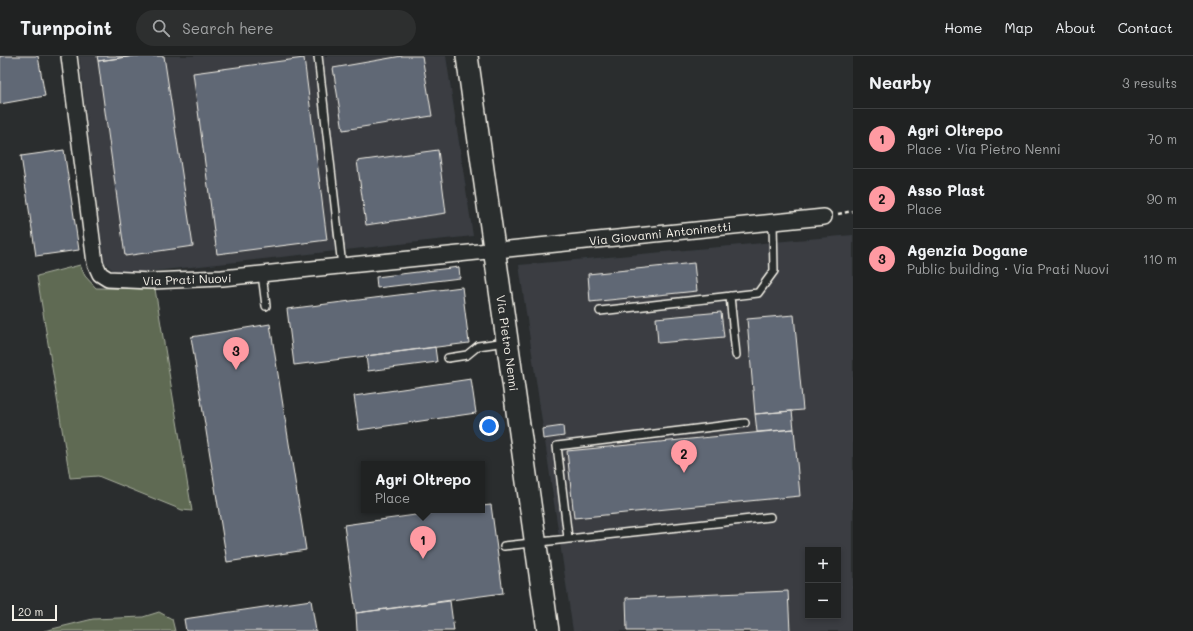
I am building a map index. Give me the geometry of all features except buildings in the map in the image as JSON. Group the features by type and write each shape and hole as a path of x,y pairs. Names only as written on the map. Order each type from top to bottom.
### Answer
{"street":[{"name":"Via Prati Nuovi","path":"69,56 95,263 100,274 108,279 151,281 262,274 495,250"},
{"name":"Via Pietro Nenni","path":"467,56 548,631"},
{"name":"Via Giovanni Antoninetti","path":"495,250 824,217"}],"lane":[{"path":"318,56 342,266"},
{"path":"600,311 758,293 774,271 773,222"},
{"path":"262,274 266,306"},
{"path":"730,296 736,355"},
{"path":"448,358 467,355 478,346 508,342"},
{"path":"568,538 557,446 745,423"},
{"path":"504,546 770,517"}],"shaded area":[{"path":"79,56 446,56 473,236 118,275 104,262"},
{"path":"853,235 853,631 573,631 519,265"}],"green space":[{"path":"80,265 85,276 96,288 155,289 192,511 182,510 98,476 70,478 37,276"},
{"path":"159,612 172,619 175,631 44,631 93,619 143,617"}],"place":[{"name":"Agenzia Dogane","path":"236,370"},
{"name":"Asso Plast","path":"684,473"},
{"name":"Agri Oltrepo","path":"423,559"}]}
